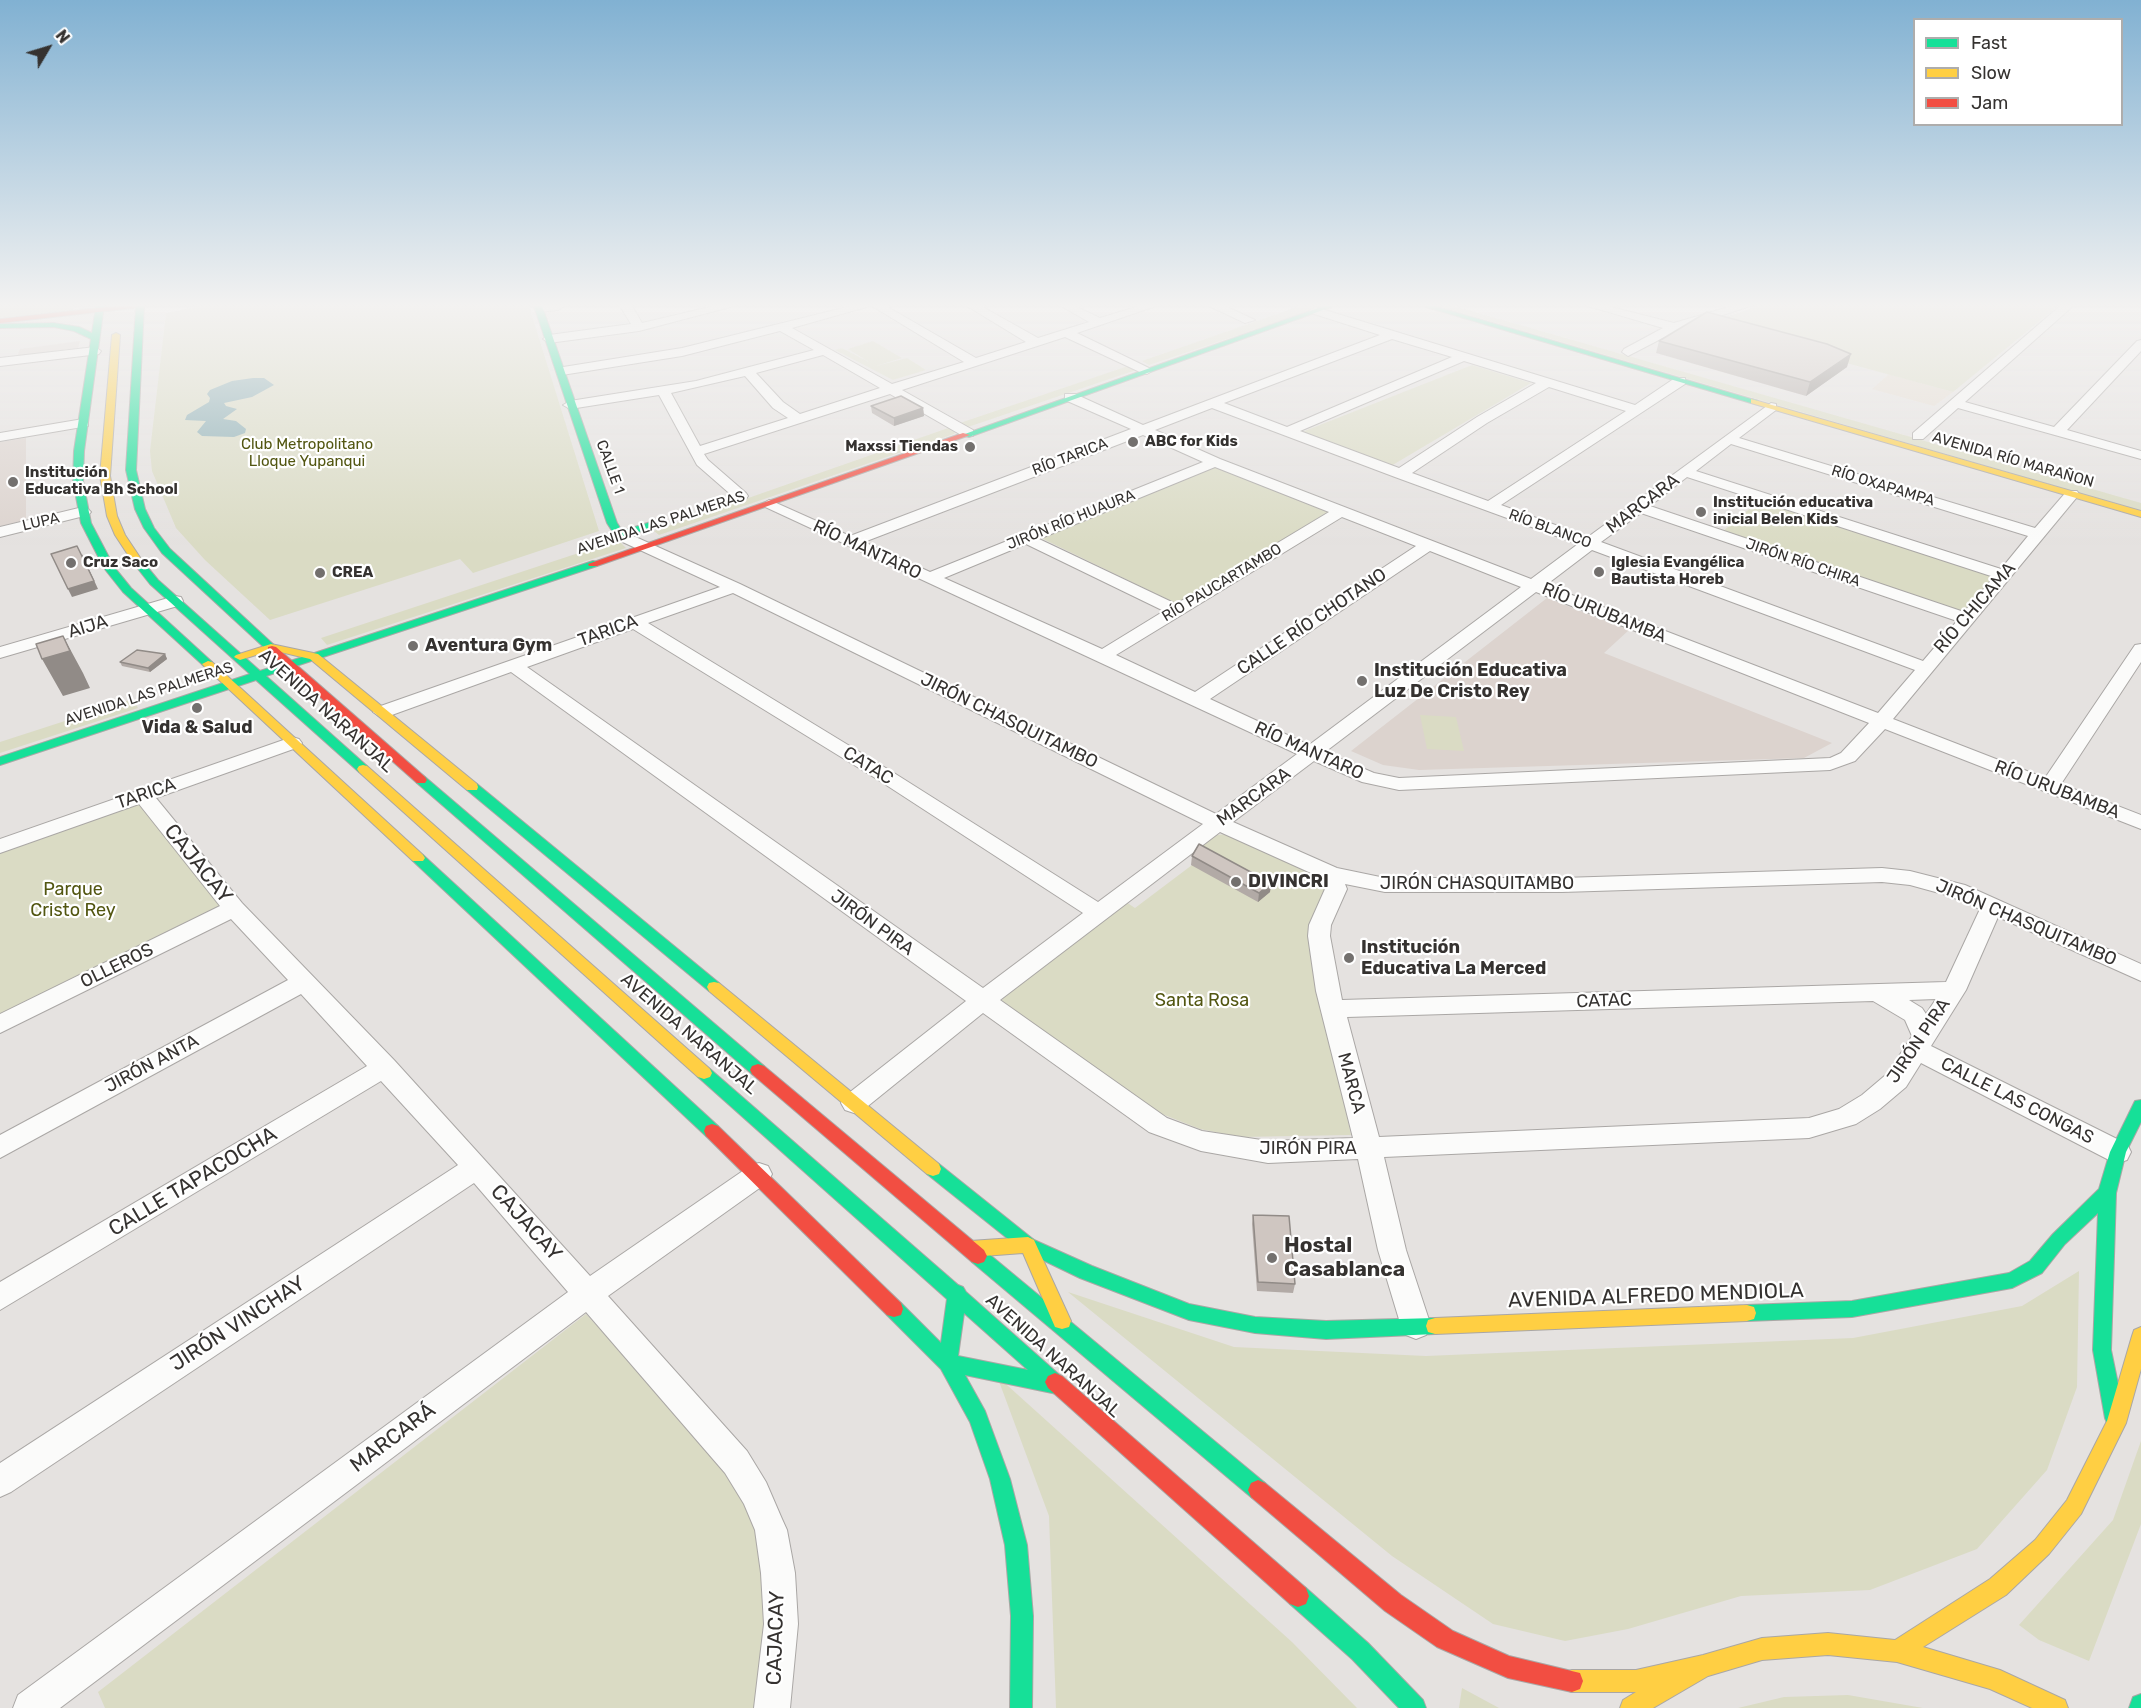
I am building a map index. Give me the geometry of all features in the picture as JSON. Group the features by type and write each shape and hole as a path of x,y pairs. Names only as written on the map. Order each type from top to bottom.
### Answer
{"main road":[{"path":"89,386 83,423 78,481 83,512 109,568 127,590 759,1174 948,1363 978,1418 1000,1479 1016,1545 1022,1616 1021,1708"},
{"name":"AVENIDA NARANJAL","path":"111,386 105,447 105,476 112,516 136,560 175,601 1360,1651 1414,1708"},
{"name":"AVENIDA NARANJAL","path":"135,386 131,470 140,509 166,551 354,722 970,1249 1392,1603 1445,1639 1508,1667 1564,1681 1635,1681 1703,1666"},
{"name":"CALLE 1","path":"565,386 570,405 612,523 620,535"},
{"name":"AVENIDA LAS PALMERAS","path":"0,761 769,505 1102,386"},
{"name":"AVENIDA RÍO MARAÑON","path":"1696,386 2141,514"},
{"name":"AVENIDA RÍO MARAÑON","path":"1746,386 2141,500"},
{"path":"927,430 972,414"},
{"name":"AVENIDA LAS PALMERAS","path":"720,503 746,494"},
{"name":"AVENIDA LAS PALMERAS","path":"620,535 667,520"},
{"name":"AVENIDA NARANJAL","path":"271,647 314,656 1028,1245 1086,1272"},
{"name":"AVENIDA LAS PALMERAS","path":"240,657 271,647"},
{"path":"2116,1423 2102,1350 2107,1193 2118,1152 2141,1106"},
{"name":"AVENIDA ALFREDO MENDIOLA","path":"1086,1272 1189,1312 1255,1326 1326,1330 1852,1310 2012,1280 2036,1267 2059,1239 2107,1193"},
{"path":"970,1249 1028,1245 1066,1330"},
{"path":"948,1363 957,1293"},
{"path":"1897,1651 1998,1587 2042,1547 2074,1507 2116,1423 2141,1336"},
{"path":"948,1363 1059,1385"},
{"path":"1631,1708 1703,1666 1762,1649 1828,1644 1897,1651 1992,1678 2057,1708"}],"street":[{"path":"570,405 688,386"},
{"path":"761,386 778,405 798,419"},
{"path":"885,386 968,433"},
{"path":"695,452 901,386"},
{"name":"RÍO TARICA","path":"849,542 1258,386"},
{"path":"1287,432 1396,386"},
{"path":"1400,474 1482,420 1541,386"},
{"path":"1555,386 1634,409"},
{"path":"1490,506 1672,386"},
{"path":"1918,436 1978,386"},
{"path":"2058,431 2101,386"},
{"path":"663,391 695,452 714,474 746,494"},
{"name":"RÍO URUBAMBA","path":"1070,397 1139,430 1215,462 1880,723 2141,822"},
{"name":"RÍO BLANCO","path":"1210,404 1924,667"},
{"path":"1957,404 2141,454"},
{"name":"MARCARA","path":"854,1103 982,1001 1771,407"},
{"path":"0,437 83,423"},
{"name":"RÍO OXAPAMPA","path":"1729,439 2038,534"},
{"name":"JIRÓN RÍO HUAURA","path":"929,578 1215,462"},
{"path":"1685,472 2003,575"},
{"name":"RÍO CHICAMA","path":"1880,723 1924,667 2072,494"},
{"name":"RÍO MANTARO","path":"769,505 1368,778 1399,784 1830,764 1848,757 1880,723"},
{"name":"JIRÓN RÍO CHIRA","path":"1640,507 1966,618"},
{"name":"RÍO PAUCARTAMBO","path":"1103,656 1341,511"},
{"name":"LUPA","path":"0,532 83,512"},
{"name":"JIRÓN CHASQUITAMBO","path":"620,535 734,587 1217,823 1332,874 1385,885 1515,885 1882,875 1934,882 2141,973"},
{"path":"1025,538 1177,611"},
{"name":"CALLE RÍO CHOTANO","path":"1196,700 1428,545"},
{"name":"TARICA","path":"382,712 734,587"},
{"name":"AIJA","path":"0,653 175,601"},
{"name":"CATAC","path":"634,622 877,771 1100,914"},
{"path":"2049,787 2141,649"},
{"name":"JIRÓN PIRA","path":"513,665 1158,1125 1201,1141 1268,1152 1809,1128 1847,1117 1871,1102 1897,1080 1954,990 1992,906"},
{"name":"TARICA","path":"0,846 292,743"},
{"name":"CAJACAY","path":"143,795 234,908 476,1167 736,1462 755,1493 771,1530 778,1573 781,1623 772,1708"},
{"name":"MARCA","path":"1332,874 1336,889 1320,925 1319,936 1333,1009 1392,1250 1416,1326"},
{"name":"OLLEROS","path":"0,1024 234,908"},
{"name":"JIRÓN ANTA","path":"0,1147 304,982"},
{"name":"CATAC","path":"1333,1009 1954,990"},
{"path":"1875,992 1914,1014 1920,1042"},
{"name":"CALLE LAS CONGAS","path":"1920,1042 2118,1152"},
{"name":"CALLE TAPACOCHA","path":"0,1297 385,1067"},
{"name":"JIRÓN VINCHAY","path":"0,1481 476,1167"},
{"name":"MARCARÁ","path":"31,1708 589,1293 759,1174"}],"shaded area":[{"path":"1876,386 1931,386 1953,392 1934,406 1872,389"},
{"name":"Institución Educativa Bh School","path":"26,438 26,522 0,528 0,442"},
{"path":"1547,598 1629,630 1604,653 1832,743 1804,758 1419,770 1383,765 1351,751"}],"green space":[{"name":"Club Metropolitano Lloque Yupanqui","path":"158,386 554,386 599,531 473,573 460,559 270,620 205,560 176,528 152,471 150,451"},
{"path":"1070,386 1090,386 968,427 960,423"},
{"path":"1419,386 1526,386 1391,466 1302,432"},
{"path":"1711,386 1732,386 2141,503 2141,511"},
{"path":"1930,386 1961,386 1953,392"},
{"path":"951,427 957,430 954,434 659,535 654,531"},
{"path":"1216,465 1333,513 1179,605 1039,537"},
{"path":"1760,500 1994,576 1962,614 1722,532"},
{"path":"618,540 626,548 327,645 321,638"},
{"path":"133,699 138,708 0,753 0,742"},
{"path":"1420,715 1456,717 1464,751 1427,749"},
{"name":"Parque Cristo Rey","path":"140,802 225,903 0,1014 0,852"},
{"name":"Santa Rosa","path":"1229,834 1318,873 1327,882 1316,979 1351,1135 1240,1137 1200,1129 1162,1114 1002,1002 1003,996 1126,902 1135,908 1208,853 1199,847 1216,835"},
{"path":"2079,1271 2077,1387 2047,1470 1977,1549 1870,1590 1741,1596 1628,1629 1565,1641 1493,1624 1392,1556 1068,1292 1234,1347 1426,1356 1853,1338 2022,1306"},
{"path":"586,1314 713,1453 735,1484 756,1527 767,1629 757,1708 105,1708 98,1692"},
{"path":"997,1376 1292,1642 1357,1708 1056,1708 1049,1516"},
{"path":"2141,1441 2141,1524 2089,1661 2039,1640 2019,1625 2113,1520"},
{"path":"1462,1688 1499,1708 1459,1708"},
{"path":"1848,1695 1923,1708 1738,1708 1784,1697"}],"water":[{"path":"220,386 273,386 252,397 224,403 226,406 237,409 223,419 236,421 246,429 245,433 234,437 202,436 197,432 206,421 185,420 187,415 209,402 210,398 207,394 210,390"}],"building":[{"path":"901,396 923,408 894,418 871,406"},
{"path":"77,546 94,581 68,589 51,554"},
{"path":"63,636 70,651 42,659 36,644"},
{"path":"137,650 165,654 148,668 120,662"},
{"path":"1199,844 1271,883 1259,893 1192,856"},
{"name":"Hostal Casablanca","path":"1253,1215 1289,1216 1295,1284 1258,1282"}],"traffic: fast":[{"path":"88,386 79,451 78,481 86,523 109,568 127,590 208,664"},
{"path":"136,386 131,470 140,509 149,528 166,551 272,649"},
{"path":"565,386 612,523 620,535 657,523"},
{"path":"966,435 1105,386"},
{"path":"1701,386 1754,401"},
{"path":"0,761 593,564"},
{"path":"140,565 154,582 363,769"},
{"path":"421,780 758,1070"},
{"path":"472,787 714,987"},
{"path":"418,858 712,1131"},
{"path":"704,1073 1055,1382"},
{"path":"1747,1313 1852,1309 2012,1280 2036,1267 2059,1239 2107,1193 2118,1152 2141,1106"},
{"path":"933,1169 1028,1245 1086,1272 1189,1312 1255,1325 1326,1330 1435,1326"},
{"path":"2107,1193 2102,1350 2115,1418"},
{"path":"978,1256 1258,1490"},
{"path":"957,1293 948,1363 1057,1385"},
{"path":"894,1309 948,1363 978,1418 1000,1479 1016,1545 1022,1616 1021,1708"},
{"path":"1298,1596 1360,1651 1415,1708"}],"traffic: slow":[{"path":"112,386 105,476 112,516 120,535 140,565"},
{"path":"1754,401 2141,514"},
{"path":"240,657 271,647 314,656 472,787"},
{"path":"208,664 418,858"},
{"path":"363,769 704,1073"},
{"path":"714,987 933,1169"},
{"path":"970,1249 1028,1245 1062,1321"},
{"path":"1435,1326 1747,1313"},
{"path":"1897,1651 1998,1587 2042,1547 2074,1507 2116,1423 2141,1336"},
{"path":"1631,1708 1703,1666 1762,1649 1828,1644 1897,1651 1992,1678 2057,1708"},
{"path":"1572,1681 1636,1681 1703,1666"}],"traffic: jam":[{"path":"593,564 966,435"},
{"path":"272,649 421,780"},
{"path":"758,1070 978,1256"},
{"path":"712,1131 894,1309"},
{"path":"1055,1382 1298,1596"},
{"path":"1258,1490 1393,1603 1445,1639 1508,1667 1572,1681"}],"place":[{"name":"ABC for Kids","path":"1133,442"},
{"name":"Maxssi Tiendas","path":"970,447"},
{"name":"Institución Educativa Bh School","path":"13,482"},
{"name":"Institución educativa inicial Belen Kids","path":"1701,512"},
{"name":"Cruz Saco","path":"71,563"},
{"name":"Iglesia Evangélica Bautista Horeb","path":"1599,572"},
{"name":"CREA","path":"320,573"},
{"name":"Aventura Gym","path":"413,646"},
{"name":"Institución Educativa Luz De Cristo Rey","path":"1362,681"},
{"name":"Vida & Salud","path":"197,708"},
{"name":"DIVINCRI","path":"1236,882"},
{"name":"Institución Educativa La Merced","path":"1349,958"},
{"name":"Hostal Casablanca","path":"1272,1258"}]}
